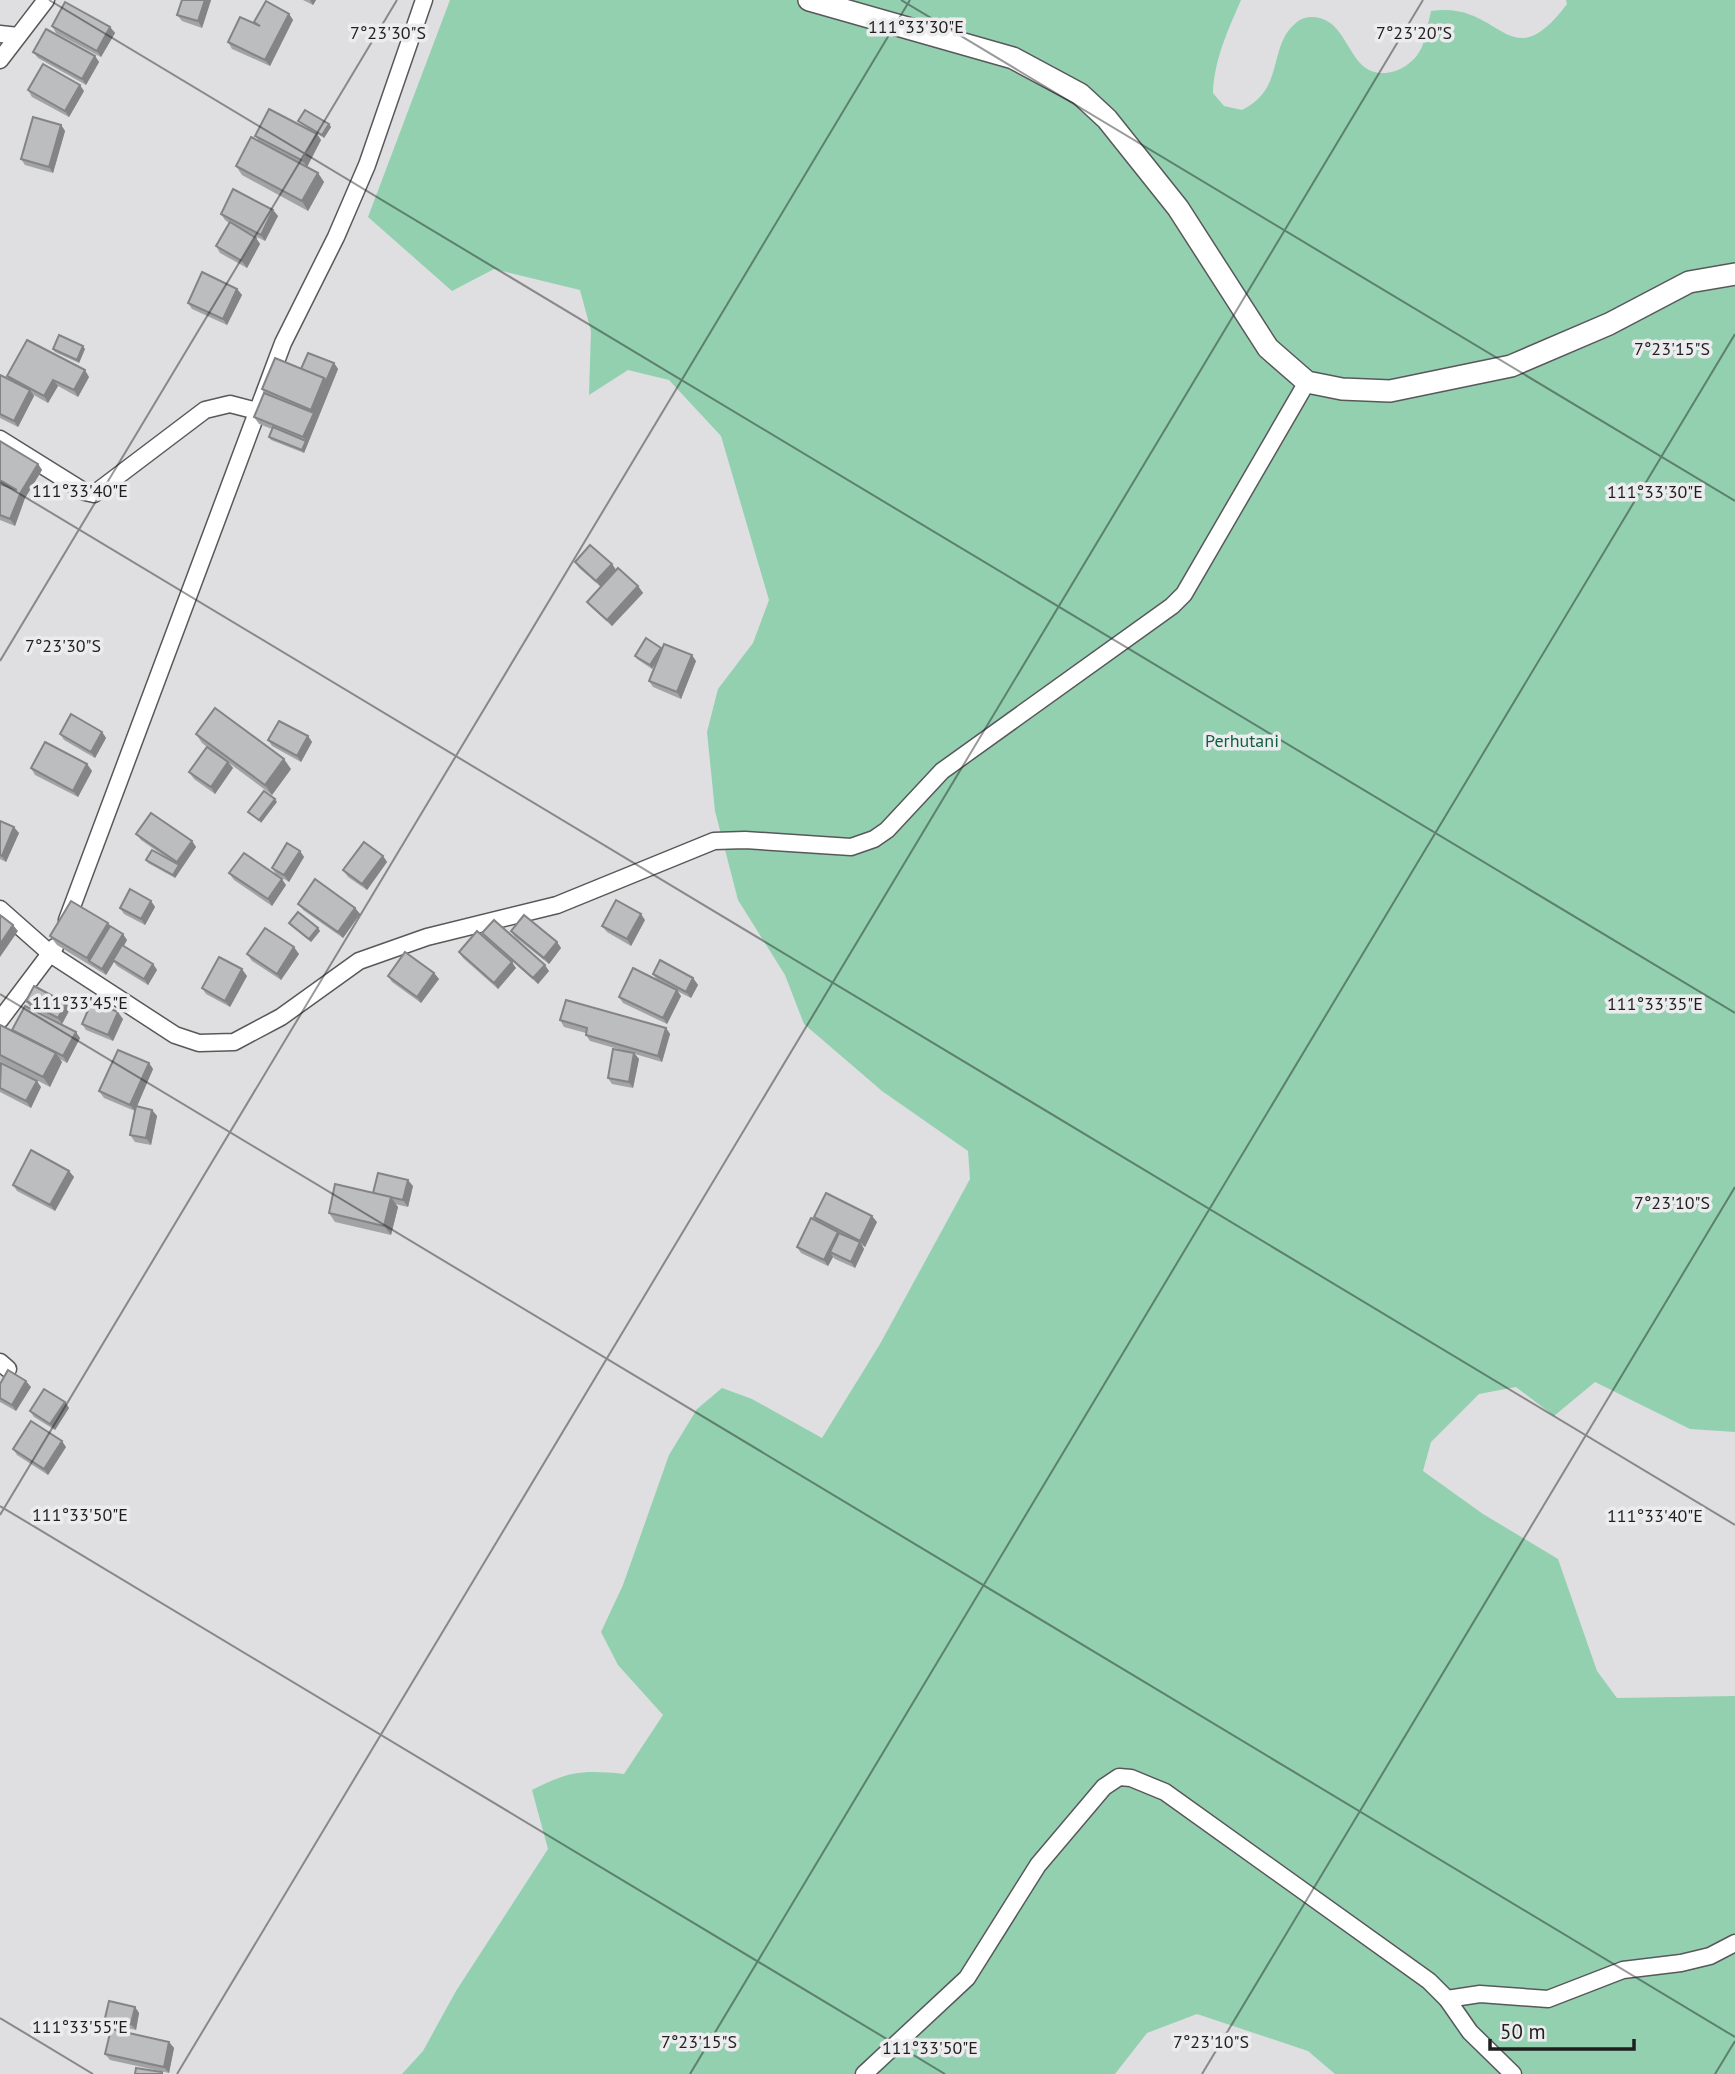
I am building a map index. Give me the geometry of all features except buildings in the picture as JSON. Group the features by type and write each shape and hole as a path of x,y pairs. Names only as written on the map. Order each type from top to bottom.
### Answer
{"street":[{"path":"0,60 46,0"},
{"path":"0,1020 52,955 154,691 283,343 336,237 367,165 424,0"},
{"path":"809,0 818,5 1013,58 1080,94 1107,119 1178,208 1268,348 1307,382 1342,389 1390,391 1511,366 1609,324 1689,282 1735,274"},
{"path":"0,34 18,36"},
{"path":"0,909 52,955 175,1035 216,1045 234,1042 281,1017 359,961 427,937 557,905 714,841 744,839 851,847 874,839 887,830 942,771 1172,606 1184,594 1307,382"},
{"path":"0,439 85,492 94,494 205,410 230,404 257,411"},
{"path":"864,2074 967,1978 1038,1865 1104,1787 1119,1777 1131,1777 1165,1792 1429,1982 1447,1999 1470,2032 1513,2074"},
{"path":"1447,1999 1480,1994 1548,1999 1623,1970 1681,1963 1710,1956 1735,1943"}],"green space":[{"name":"Perhutani","path":"450,0 1241,0 1219,57 1213,93 1224,106 1242,110 1265,91 1282,42 1297,22 1308,17 1320,18 1332,24 1360,63 1367,69 1385,73 1402,68 1417,55 1422,47 1431,11 1455,11 1474,16 1517,38 1531,36 1547,26 1567,4 1566,0 1735,0 1735,1432 1690,1429 1595,1382 1554,1416 1516,1387 1479,1394 1431,1442 1423,1471 1483,1514 1558,1559 1597,1671 1617,1698 1735,1696 1735,2074 1335,2074 1308,2051 1197,2014 1147,2033 1115,2074 402,2074 423,2051 456,1991 548,1849 532,1790 576,1773 624,1774 663,1715 618,1665 601,1632 623,1585 669,1455 697,1409 722,1388 752,1399 822,1438 880,1344 970,1179 968,1151 882,1091 804,1024 785,975 738,900 715,811 707,732 718,689 753,643 769,600 721,436 669,380 628,370 589,395 591,331 580,290 494,269 452,291 368,217"}]}
